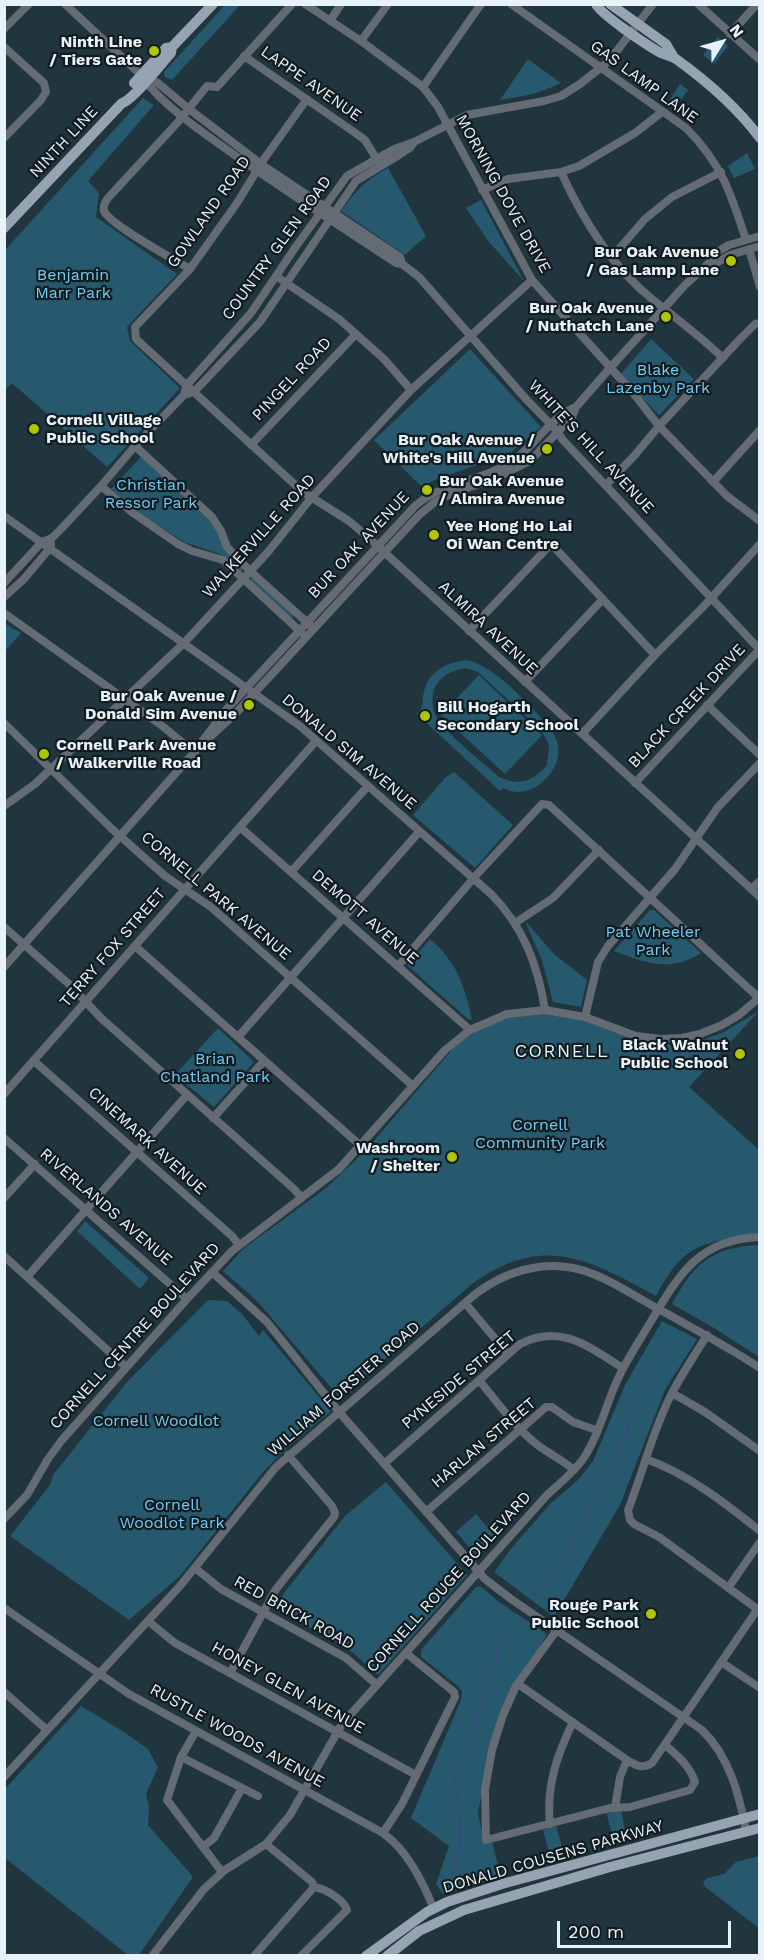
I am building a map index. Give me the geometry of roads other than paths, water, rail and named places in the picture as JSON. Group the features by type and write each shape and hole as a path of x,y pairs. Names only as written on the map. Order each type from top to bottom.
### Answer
{"main road":[{"name":"NINTH LINE","path":"4,228 122,103 122,97 145,78 166,48 172,47 213,4"},
{"path":"596,4 598,9 666,44 673,56 727,99 745,118 759,138"},
{"path":"610,4 634,28"},
{"name":"DONALD COUSENS PARKWAY","path":"387,1956 419,1931 464,1910 745,1824 759,1814"},
{"name":"DONALD COUSENS PARKWAY","path":"366,1956 434,1908 502,1884 745,1824 759,1828"}],"street":[{"path":"4,29 29,4"},
{"path":"65,4 145,78"},
{"path":"190,269 108,217 104,210 108,198 207,86 217,87 292,4"},
{"name":"MORNING DOVE DRIVE","path":"305,4 361,41 423,87 438,107 532,280 659,426 740,508 759,520"},
{"path":"330,21 341,4"},
{"path":"361,41 388,4"},
{"path":"423,87 481,4"},
{"name":"GAS LAMP LANE","path":"511,4 686,128 695,138 721,172 730,190 759,287"},
{"name":"COUNTRY GLEN ROAD","path":"188,390 251,314 347,176 410,148 414,142 477,112 561,96 600,69 653,4"},
{"path":"698,4 759,59"},
{"path":"730,34 756,4"},
{"path":"4,47 44,83 46,92 4,138"},
{"name":"LAPPE AVENUE","path":"244,56 364,140 378,162"},
{"name":"WHITE'S HILL AVENUE","path":"145,78 158,83 260,167"},
{"name":"WHITE'S HILL AVENUE","path":"145,78 152,90 182,117 332,217 400,257 402,264 419,277 562,439 759,649"},
{"name":"GOWLAND ROAD","path":"188,390 136,339 135,327 190,269 307,99"},
{"path":"482,190 507,179 561,172 579,166 656,119 662,112"},
{"name":"COUNTRY GLEN ROAD","path":"4,583 46,545 188,390 260,322 356,181 378,162"},
{"path":"561,172 585,222 612,257 652,299 665,307 723,358"},
{"path":"612,257 645,219 672,197 721,172"},
{"name":"BUR OAK AVENUE","path":"4,967 196,750 211,738 250,690 380,549 435,502 454,492 509,473 530,461 555,429 572,417 576,407 665,307 710,262 718,262 759,236"},
{"name":"BUR OAK AVENUE","path":"747,244 759,246"},
{"path":"276,276 339,319 384,359 411,390"},
{"name":"WALKERVILLE ROAD","path":"4,806 35,784 184,643 268,552 312,497 411,390 472,337 532,280"},
{"path":"606,485 745,333 759,323"},
{"name":"PINGEL ROAD","path":"251,445 356,334"},
{"name":"ALMIRA AVENUE","path":"188,390 312,497 349,521 759,897"},
{"path":"713,482 759,430"},
{"path":"135,446 212,517 227,547 250,571 311,625"},
{"path":"102,486 133,513 178,544 192,551 224,560 303,634"},
{"name":"DONALD SIM AVENUE","path":"4,516 300,726 474,879 499,902 515,923 533,959 545,1010"},
{"path":"582,734 759,544"},
{"name":"COUNTRY GLEN ROAD","path":"4,597 24,579 46,545"},
{"path":"469,631 550,546 553,546 656,655"},
{"path":"525,682 603,599"},
{"path":"4,613 196,750"},
{"name":"BLACK CREEK DRIVE","path":"635,783 759,649"},
{"path":"707,705 759,754"},
{"name":"CORNELL PARK AVENUE","path":"4,723 88,807 165,876 211,907 413,1086"},
{"name":"TERRY FOX STREET","path":"4,1094 316,741"},
{"path":"585,1017 598,962 608,946 675,869 717,807 759,763"},
{"path":"291,873 367,786"},
{"path":"398,966 542,804 549,805 759,997"},
{"name":"DEMOTT AVENUE","path":"240,827 470,1030"},
{"path":"238,1037 419,832"},
{"path":"515,923 553,898 599,850"},
{"path":"751,889 759,881"},
{"path":"4,927 70,985 101,1018 302,1198"},
{"path":"135,946 361,1146"},
{"name":"CORNELL CENTRE BOULEVARD","path":"4,1519 32,1486 54,1449 212,1272 239,1245 333,1174 361,1146 445,1050 470,1030 507,1014 545,1010 585,1017 636,1036 655,1039 682,1038 722,1025 739,1015 759,997"},
{"path":"213,1118 264,1060"},
{"name":"CINEMARK AVENUE","path":"34,1061 232,1236 239,1245"},
{"path":"27,1276 188,1095"},
{"name":"RIVERLANDS AVENUE","path":"4,1138 187,1299"},
{"path":"4,1198 35,1164"},
{"name":"CORNELL ROUGE BOULEVARD","path":"152,1956 204,1888 222,1872 266,1844 290,1815 337,1732 547,1494 574,1470 588,1451 623,1368 679,1276 697,1258 727,1242 759,1238"},
{"path":"4,1256 126,1367"},
{"name":"WILLIAM FORSTER ROAD","path":"4,1777 195,1568 288,1455 465,1303 493,1282 534,1267 558,1266 582,1270 594,1274 707,1335 759,1368"},
{"path":"212,1272 267,1322 339,1412 478,1572 495,1587 712,1740 728,1766 745,1824"},
{"path":"465,1303 508,1354"},
{"path":"518,1684 627,1760 640,1767 646,1767 652,1763 758,1610 659,1537 630,1520 628,1510 650,1443 672,1393 707,1335"},
{"name":"PYNESIDE STREET","path":"385,1463 520,1344 537,1337 560,1336 579,1341 623,1368"},
{"path":"479,1380 538,1446 562,1459 574,1470"},
{"path":"672,1393 705,1412 759,1451"},
{"name":"HARLAN STREET","path":"426,1512 546,1407 552,1407 573,1422 596,1430"},
{"path":"230,1674 276,1589 334,1517 332,1506 288,1455"},
{"path":"646,1459 684,1476 759,1531"},
{"path":"728,1588 759,1542"},
{"name":"RED BRICK ROAD","path":"195,1568 221,1589 346,1658 377,1685"},
{"name":"RUSTLE WOODS AVENUE","path":"4,1608 129,1694 383,1833 401,1848 417,1873 434,1908"},
{"name":"HONEY GLEN AVENUE","path":"148,1621 166,1637 230,1674 416,1775"},
{"path":"557,1630 518,1684 503,1714 492,1750 485,1790 486,1840 615,1808 630,1807 690,1790 694,1787 693,1775 685,1763 664,1745"},
{"path":"383,1833 402,1804 455,1697 454,1692 406,1653"},
{"path":"721,1662 759,1688"},
{"path":"4,1692 47,1730"},
{"path":"550,1824 550,1792 555,1765 573,1722"},
{"path":"196,1731 181,1756 167,1800 222,1872"},
{"path":"181,1756 258,1796"},
{"path":"615,1808 620,1777 627,1760"},
{"path":"203,1847 214,1838 242,1788"},
{"path":"266,1844 312,1882 314,1887 326,1891 346,1906 347,1910 300,1956"},
{"path":"254,1956 314,1887"}],"waterway":[{"path":"540,1594 565,1563 587,1511 620,1459 632,1409 667,1343"},
{"path":"454,1874 461,1839 455,1777 495,1673 498,1646 509,1625"}],"place":[{"name":"Ninth Line / Tiers Gate","path":"154,51"},
{"name":"Bur Oak Avenue / Gas Lamp Lane","path":"731,261"},
{"name":"Bur Oak Avenue / Nuthatch Lane","path":"666,317"},
{"name":"Cornell Village Public School","path":"34,429"},
{"name":"Bur Oak Avenue / White's Hill Avenue","path":"547,449"},
{"name":"Bur Oak Avenue / Almira Avenue","path":"427,490"},
{"name":"Yee Hong Ho Lai Oi Wan Centre","path":"434,535"},
{"name":"Bur Oak Avenue / Donald Sim Avenue","path":"249,705"},
{"name":"Bill Hogarth Secondary School","path":"425,716"},
{"name":"Cornell Park Avenue / Walkerville Road","path":"44,754"},
{"name":"Black Walnut Public School","path":"740,1054"},
{"name":"Washroom / Shelter","path":"452,1157"},
{"name":"Rouge Park Public School","path":"651,1614"}],"district":[{"name":"CORNELL","path":"562,1052"}],"park label":[{"name":"Benjamin Marr Park","path":"73,284"},
{"name":"Blake Lazenby Park","path":"658,379"},
{"name":"Christian Ressor Park","path":"151,494"},
{"name":"Pat Wheeler Park","path":"653,941"},
{"name":"Brian Chatland Park","path":"215,1068"},
{"name":"Cornell Community Park","path":"540,1134"},
{"name":"Cornell Woodlot","path":"156,1421"},
{"name":"Cornell Woodlot Park","path":"172,1514"}]}
